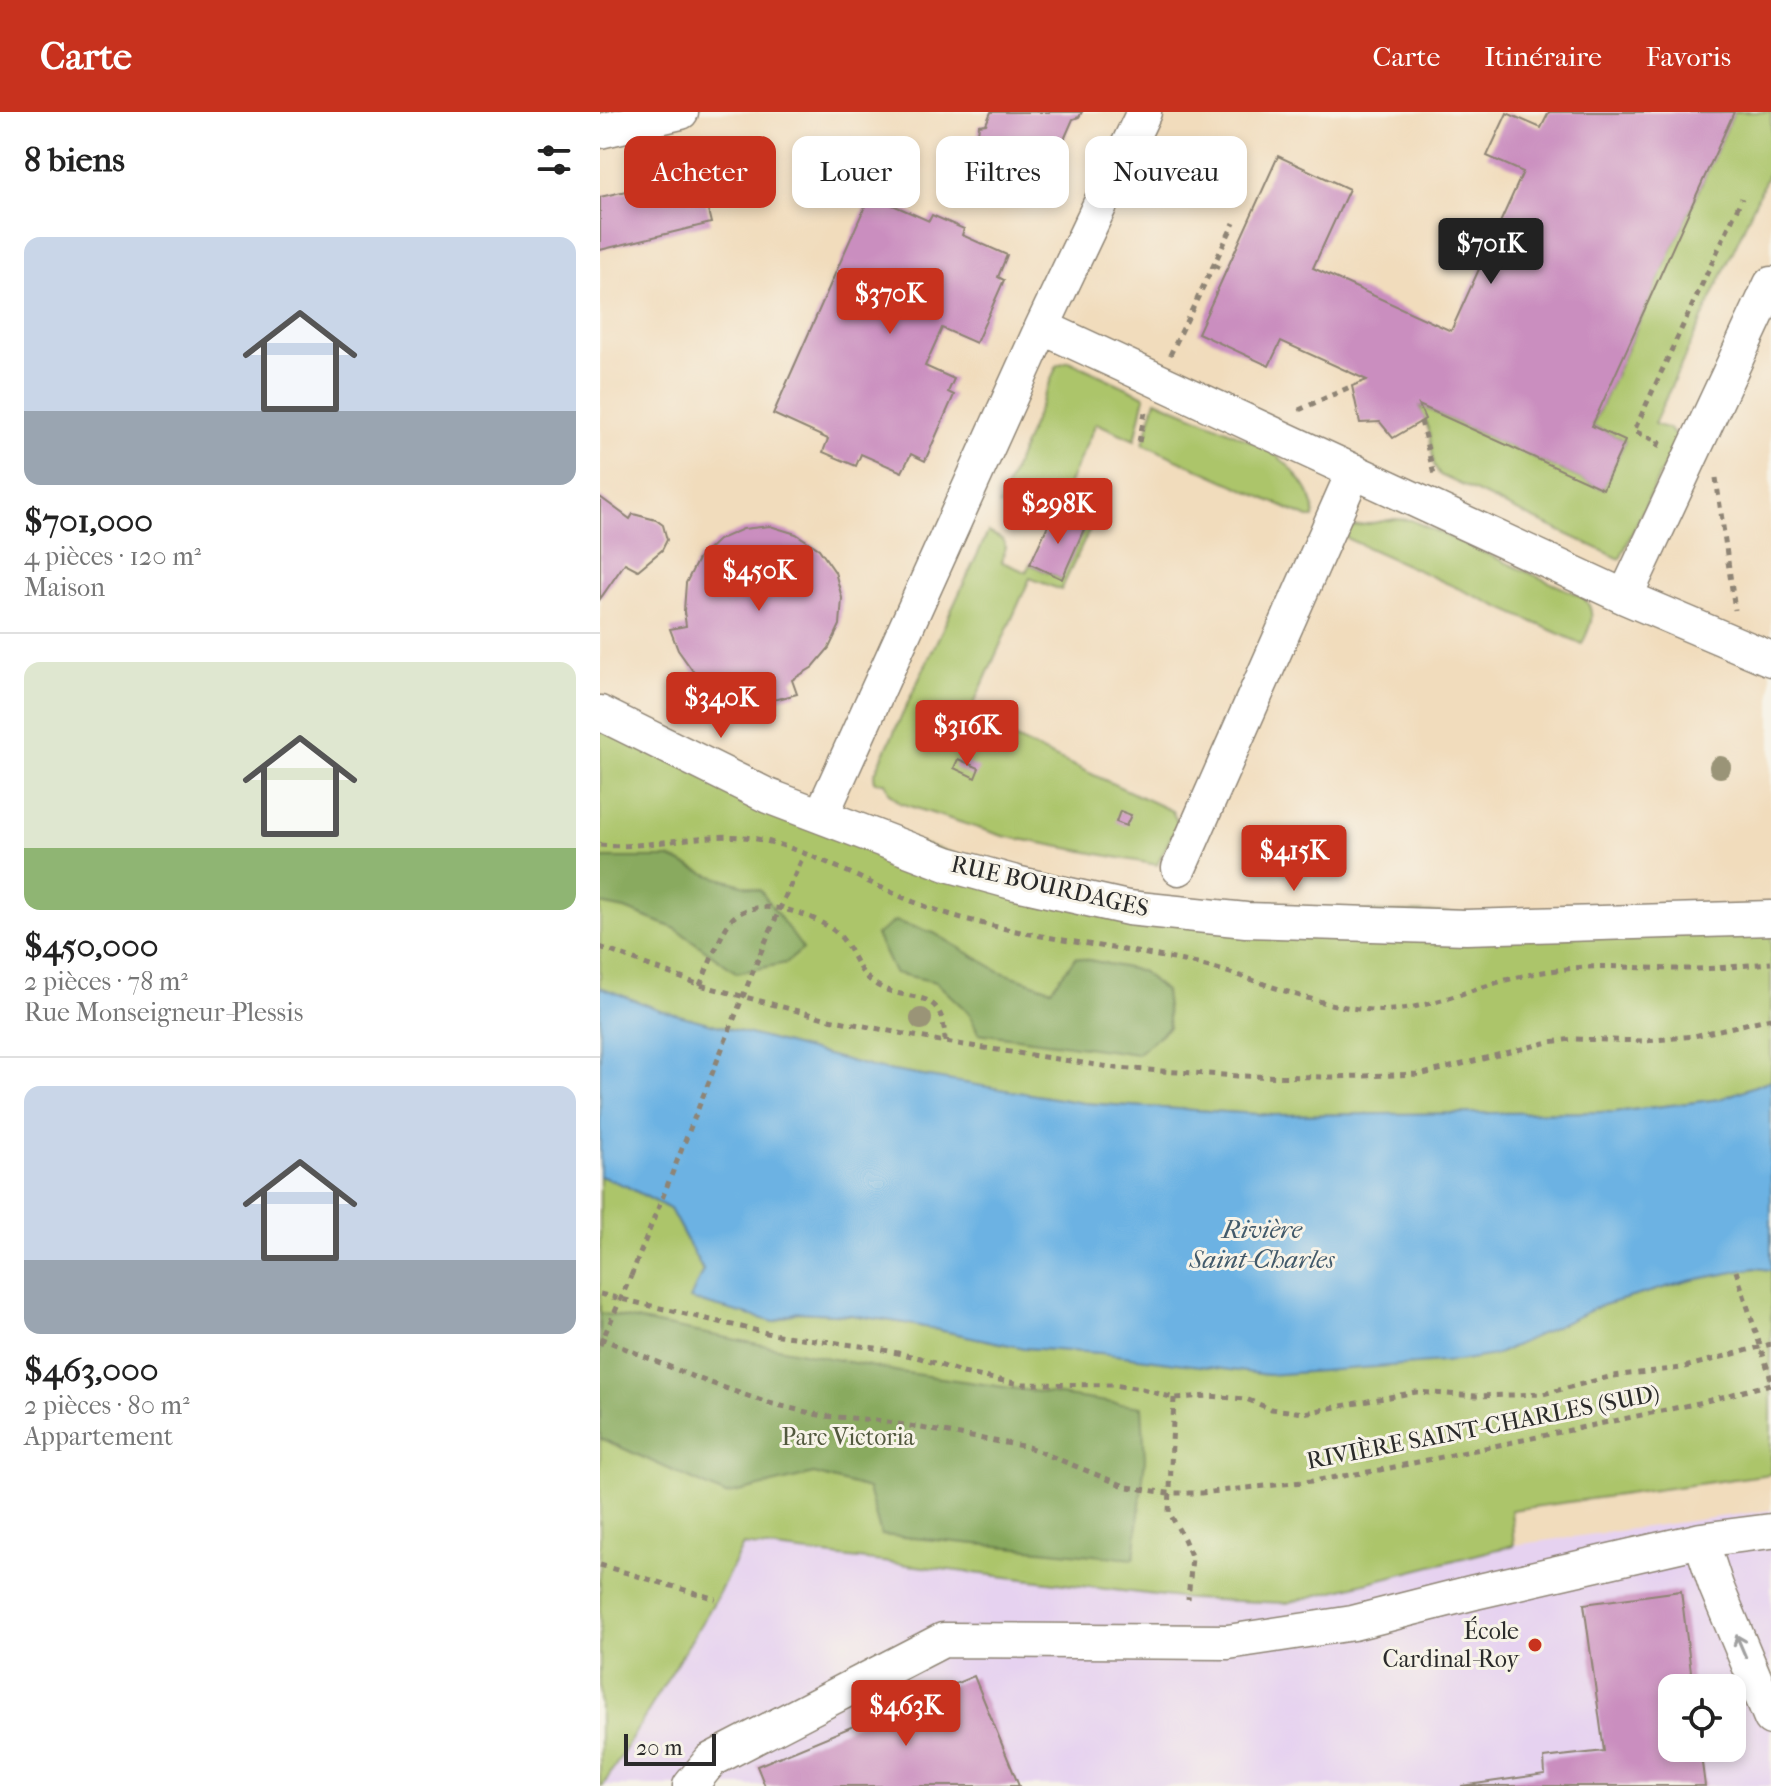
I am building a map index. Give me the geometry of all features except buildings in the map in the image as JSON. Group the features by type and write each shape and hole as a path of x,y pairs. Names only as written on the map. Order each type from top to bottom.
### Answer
{"street":[{"path":"600,131 681,112"},
{"path":"821,816 1042,327 1144,112"},
{"path":"1625,597 1771,284"},
{"path":"1042,327 1625,597 1771,659"},
{"path":"1179,868 1354,471"},
{"name":"RUE BOURDAGES","path":"600,713 768,796 947,864 1128,908 1246,920 1466,927 1771,918"},
{"path":"690,1786 711,1760 943,1640 1228,1642 1353,1623 1701,1540 1771,1531"},
{"path":"1701,1540 1716,1586 1771,1718"}],"path":[{"path":"1653,457 1659,442 1634,431 1742,198"},
{"path":"1139,442 1148,399 1234,223"},
{"path":"1214,265 1226,271"},
{"path":"1421,421 1433,475 1441,480"},
{"path":"1715,465 1735,611"},
{"path":"600,845 625,847 741,836 805,853 778,908 631,1276 601,1341"},
{"path":"700,985 731,920 758,906 778,908 808,915 840,936 861,971 872,982 932,1002 945,1021 945,1042"},
{"path":"600,947 700,985 824,1018 945,1042 1116,1068 1238,1076 1423,1074 1549,1042 1573,1039 1646,1041 1694,1036 1771,1018"},
{"path":"1736,1271 1771,1381"},
{"path":"600,1294 771,1334 905,1355 963,1373 1020,1384 1112,1385 1174,1398 1209,1396 1246,1399 1271,1409 1304,1413 1416,1392 1477,1396 1543,1394 1613,1376 1681,1368 1771,1344"},
{"name":"RIVIÈRE SAINT-CHARLES (SUD)","path":"601,1341 765,1402 823,1416 876,1420 1028,1447 1127,1487 1168,1493 1201,1493 1312,1481 1380,1470 1699,1403 1771,1381"},
{"path":"1174,1398 1169,1512 1192,1558 1188,1599"},
{"path":"600,1565 716,1599"}],"shaded area":[{"path":"1771,1510 1771,1786 603,1786 716,1600 742,1545 1188,1599 1287,1603 1514,1545"}],"green space":[{"path":"1734,112 1771,112 1771,168 1654,424 1669,429 1677,438 1620,559 1440,475 1434,465 1429,431 1419,405 1603,489 1625,441 1592,426"},
{"path":"1069,361 1145,396 1135,440 1096,423 1058,507 1092,525 1061,590 1030,578 968,717 1172,811 1178,823 1157,865 1003,836 900,803 889,792 885,782 875,782 874,775 988,532 1004,542 1002,562 1026,572 1030,564 1061,579 1085,527 1054,512 1048,524 1039,520 1049,501 1031,493 1016,513 999,505 1057,365"},
{"path":"1156,400 1244,438 1278,457 1306,489 1314,518 1143,444"},
{"path":"1395,519 1411,520 1583,597 1591,614 1590,626 1582,644 1348,539 1343,533 1351,527"},
{"path":"600,713 768,796 1128,908 1771,918 1771,1080 1720,1099 1615,1112 1273,1115 1083,1103 875,1068 660,1010 600,987"},
{"path":"600,858 670,858 709,875 760,890 803,949 786,963 737,973 676,929 625,909 600,904"},
{"path":"895,921 934,933 1001,972 1051,989 1076,957 1141,971 1165,991 1169,1027 1137,1054 978,1033 970,1014 936,982 894,973 876,935"},
{"name":"Parc Victoria","path":"600,1176 670,1209 703,1271 691,1299 774,1322 797,1312 851,1315 1024,1348 1100,1353 1495,1355 1600,1306 1688,1281 1755,1268 1771,1270 1771,1474 1511,1510 1514,1545 1287,1603 1188,1599 743,1545 716,1599 603,1786 600,1786"},
{"path":"600,1313 900,1372 1142,1407 1145,1459 1134,1559 881,1535 868,1489 814,1474 726,1495 600,1438"}],"water":[{"name":"Rivière Saint-Charles","path":"600,987 660,1010 875,1068 1083,1103 1273,1115 1615,1112 1720,1099 1771,1080 1771,1270 1755,1268 1688,1281 1600,1306 1495,1355 1457,1361 1268,1375 1100,1353 1024,1348 851,1315 797,1312 774,1322 690,1299 703,1270 670,1209 600,1176"}],"place":[{"name":"École Cardinal-Roy","path":"1535,1645"}]}
